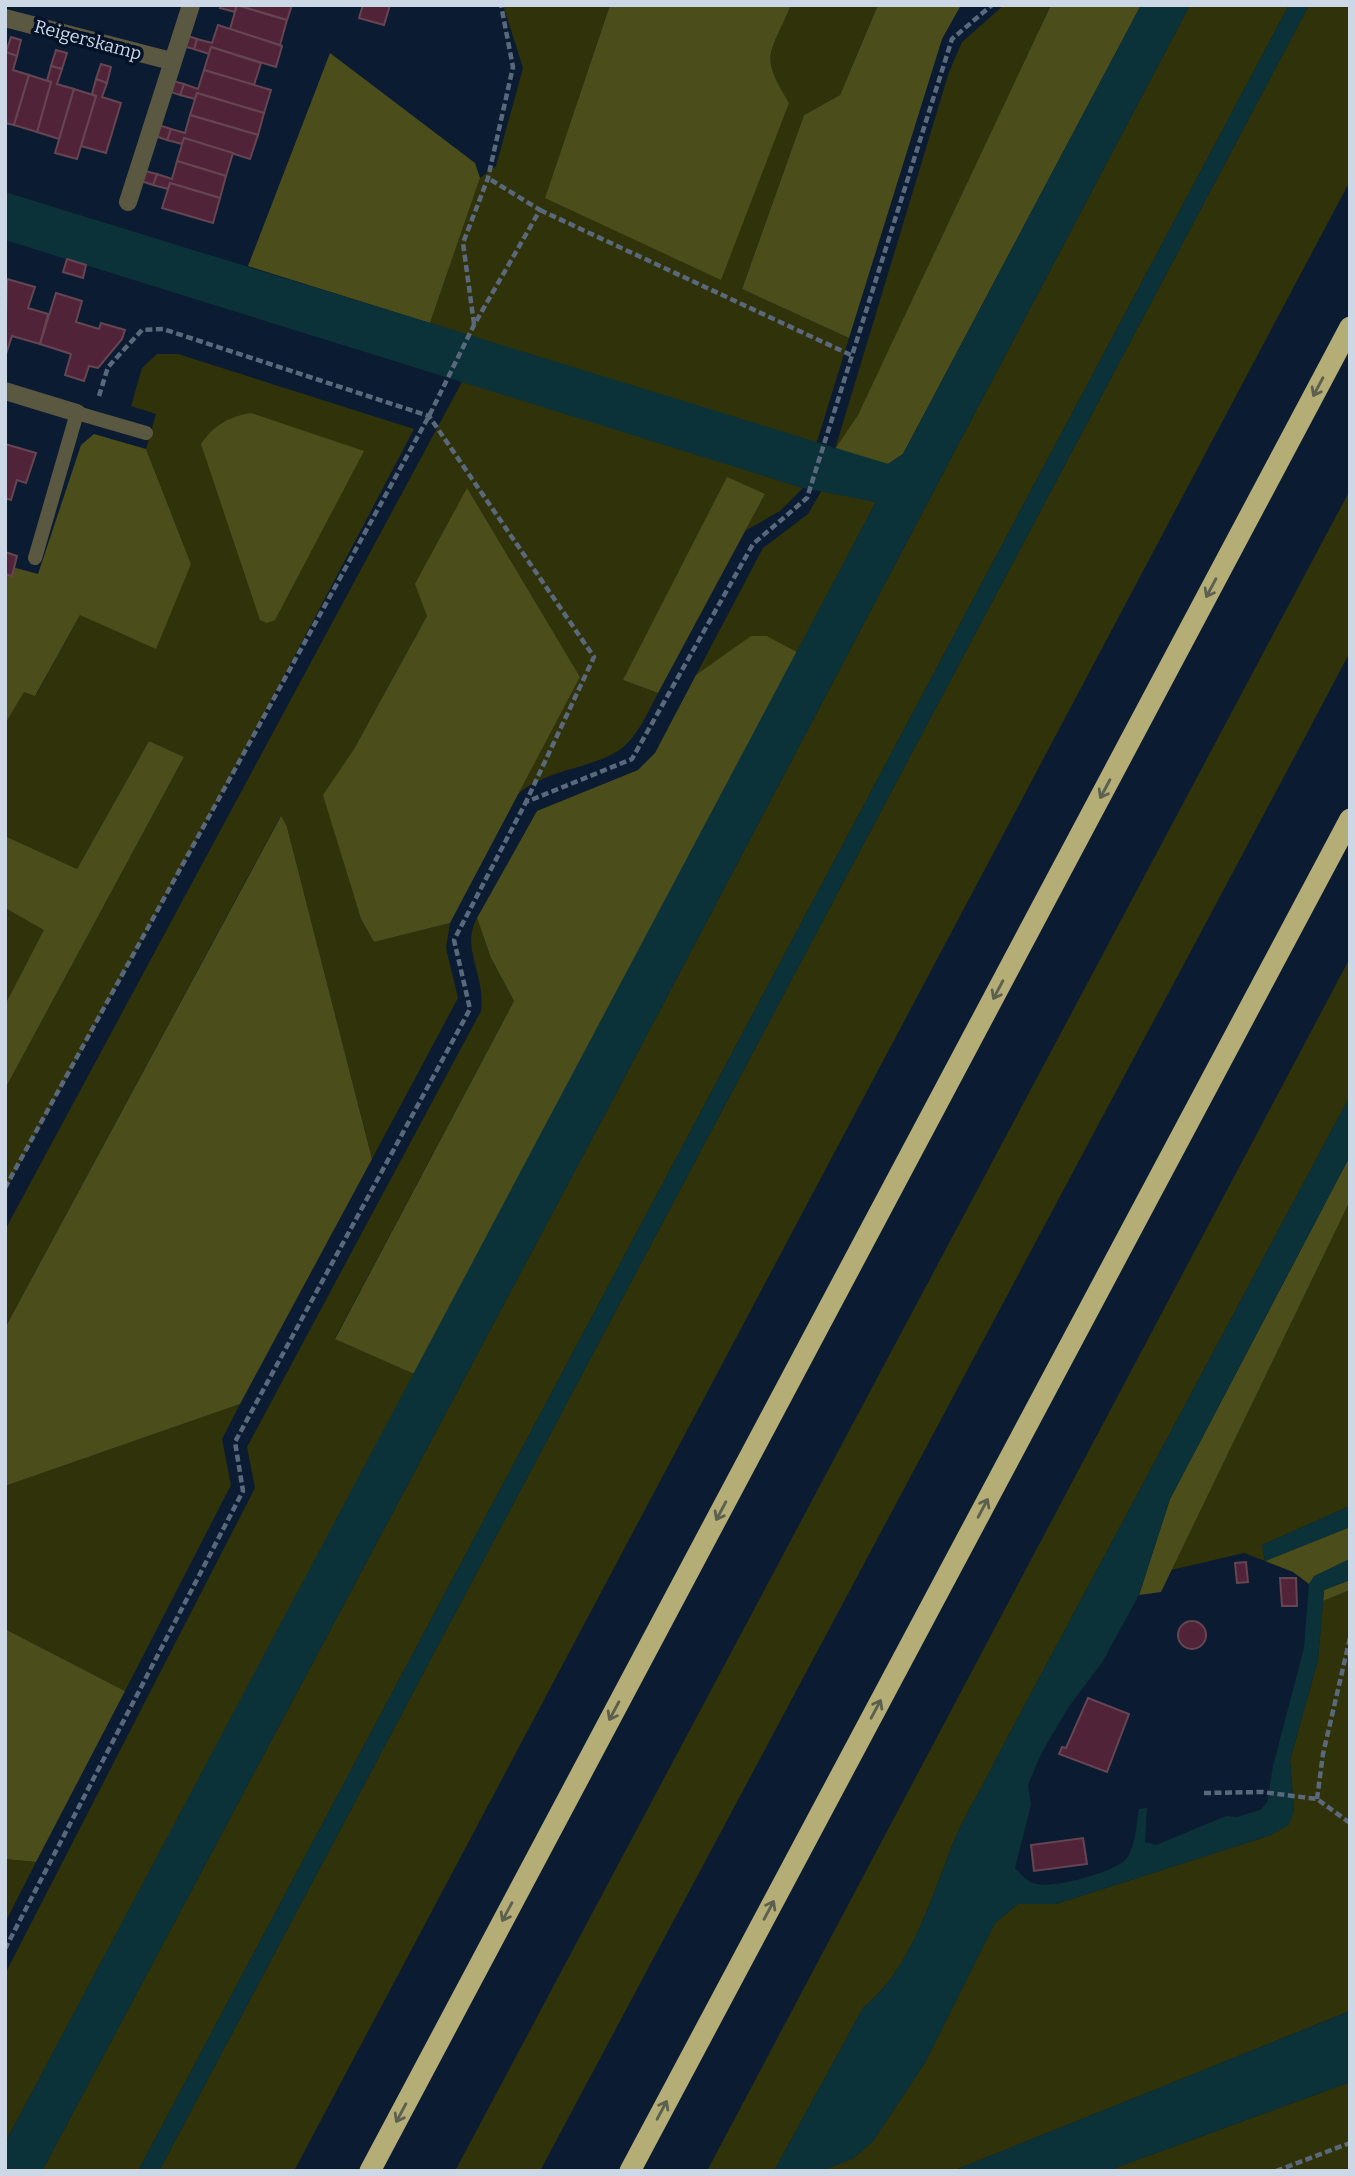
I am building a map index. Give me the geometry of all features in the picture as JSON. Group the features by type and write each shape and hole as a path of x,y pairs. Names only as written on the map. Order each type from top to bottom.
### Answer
{"highway":[{"path":"370,2171 1350,327"},
{"path":"630,2171 1350,819"}],"street":[{"path":"128,202 191,5"},
{"name":"Reigerskamp","path":"5,18 171,61"},
{"path":"5,391 85,415"}],"lane":[{"path":"35,558 85,415 146,433"}],"path":[{"path":"474,325 463,243 488,178 513,67 500,5"},
{"path":"526,802 632,759 753,544 807,498 952,39 992,5"},
{"path":"488,178 540,210 853,356"},
{"path":"5,1188 429,416 474,325 540,210"},
{"path":"5,1948 243,1491 234,1442 470,1009 454,940 526,802 594,657 429,416 163,329 142,330 108,367 85,415"},
{"path":"1318,1799 1322,1754 1350,1638"},
{"path":"1204,1793 1262,1792 1318,1799 1350,1823"},
{"path":"1276,2171 1350,2143"}],"shaded area":[{"path":"503,5 610,5 545,198 789,104 774,74 771,54 791,5 878,5 840,95 804,115 742,289 849,338 816,445 430,323 480,178 496,166 523,68"},
{"path":"1004,5 1051,5 858,416 835,449 949,72 962,42"},
{"path":"1141,5 1190,5 602,1120 42,2171 5,2171 5,2143 876,502 803,488 5,240 5,192 888,464 903,454"},
{"path":"1190,5 1289,5 138,2171 42,2171 602,1120"},
{"path":"1289,5 1309,5 159,2171 138,2171"},
{"path":"1309,5 1350,5 1350,181 294,2171 159,2171"},
{"path":"157,354 178,354 414,429 233,773 5,1191 5,1089 184,757 149,741 77,869 5,836 5,724 24,691 36,695 80,615 191,564 146,449 156,414 131,406 142,368"},
{"path":"463,380 803,488 780,511 745,531 765,494 623,680 658,693 643,722 628,742 611,755 542,779 517,795 580,677 466,489 427,616 354,749 324,795 361,919 374,942 450,923 446,948 458,998 372,1159 287,827 280,817 5,1328 5,1230"},
{"path":"822,490 876,502 797,652 767,636 696,675 763,548 808,514"},
{"path":"1350,490 1350,652 1295,756 540,2171 455,2171"},
{"path":"5,908 45,930 5,1005"},
{"path":"477,918 491,958 514,1001 335,1338 414,1374 5,2143 5,1974 255,1488 247,1447 481,1011 482,998 471,940"},
{"path":"1350,958 1350,1096 968,1813 906,1954 894,1975 863,2008 774,2171 707,2171"},
{"path":"1350,1096 1350,1156 1170,1499 1139,1595 1103,1661 1068,1708 1041,1754 1028,1785 1031,1805 1015,1868 1031,1882 1045,1885 1082,1878 1117,1866 1131,1850 1139,1809 1147,1808 1145,1842 1156,1845 1226,1816 1237,1817 1260,1810 1267,1803 1273,1766 1304,1648 1309,1584 1314,1576 1350,1559 1350,1580 1324,1590 1318,1660 1290,1760 1294,1811 1289,1825 1271,1835 1056,1904 1018,1904 995,1923 926,2061 873,2141 854,2158 821,2171 774,2171 863,2008 894,1975 906,1954 968,1813"},
{"path":"1350,1201 1350,1506 1262,1545 1265,1561 1244,1553 1171,1570"},
{"path":"240,1404 222,1439 231,1485 125,1691 5,1629 5,1486"},
{"path":"1350,1506 1350,1527 1265,1561 1262,1545"},
{"path":"1350,1590 1350,2011 953,2171 821,2171 854,2158 873,2141 926,2061 995,1923 1018,1904 1056,1904 1271,1835 1294,1811 1290,1760 1318,1660 1323,1601"},
{"path":"5,1859 36,1862 5,1923"},
{"path":"1350,2011 1350,2082 1107,2171 953,2171"},
{"path":"1350,2082 1350,2171 1107,2171"}],"green space":[{"path":"610,5 791,5 771,54 774,74 789,103 721,280 545,198"},
{"path":"878,5 961,5 942,39 849,338 742,289 804,115 840,95"},
{"path":"1051,5 1141,5 903,454 888,464 835,449 858,415"},
{"path":"330,53 475,163 480,178 430,323 248,266"},
{"path":"251,413 364,451 275,620 267,623 260,620 201,444 222,423"},
{"path":"94,434 146,449 191,564 156,649 80,615 35,696 24,692 5,724 5,565 38,574 81,445"},
{"path":"727,477 765,494 658,693 623,680"},
{"path":"467,488 580,677 450,923 374,942 361,919 323,795 354,749 427,616 415,584"},
{"path":"751,636 767,636 797,652 414,1374 335,1339 514,1001 491,958 477,918 537,811 638,770 655,753 696,675"},
{"path":"149,741 184,757 5,1089 5,1005 44,930 5,908 5,836 77,869"},
{"path":"281,816 287,827 372,1159 240,1404 5,1486 5,1328"},
{"path":"1350,1156 1350,1201 1161,1592 1139,1595 1170,1499"},
{"path":"1350,1527 1350,1559 1315,1576 1309,1584 1293,1572 1265,1561"},
{"path":"1350,1580 1350,1590 1323,1601 1324,1590"},
{"path":"5,1629 125,1691 36,1862 5,1859"}],"building":[{"path":"221,5 236,5 235,12 220,8"},
{"path":"237,5 287,20 280,45 230,29"},
{"path":"237,5 292,5 287,20"},
{"path":"363,5 390,5 384,25 359,18"},
{"path":"218,25 282,46 276,67 211,47 209,54 194,49 197,39 212,43"},
{"path":"182,34 197,39 194,49 179,45"},
{"path":"11,37 21,40 17,56 6,52"},
{"path":"211,47 261,63 254,85 204,70"},
{"path":"56,50 67,53 62,69 51,66"},
{"path":"6,52 17,56 13,70 29,75 14,125 5,123"},
{"path":"101,64 111,67 107,83 96,79"},
{"path":"51,66 62,69 57,84 74,89 59,139 37,132 51,82 47,81"},
{"path":"204,70 271,90 264,113 197,93 195,99 180,95 184,84 198,89"},
{"path":"29,75 51,82 37,132 14,125"},
{"path":"96,79 107,83 102,97 121,103 106,153 81,146 96,96 92,94"},
{"path":"169,80 184,84 180,95 165,90"},
{"path":"74,89 96,96 77,159 55,153"},
{"path":"197,93 264,113 258,135 190,115"},
{"path":"190,115 258,135 250,159 184,138 182,144 167,140 171,129 185,133"},
{"path":"155,124 171,129 167,140 152,135"},
{"path":"184,138 233,153 226,176 177,161"},
{"path":"177,161 226,176 220,198 170,183 168,189 153,185 157,174 172,179"},
{"path":"141,170 157,174 153,185 138,180"},
{"path":"170,183 220,198 213,223 162,208"},
{"path":"67,259 86,265 83,278 63,272"},
{"path":"7,279 35,287 28,308 48,314 40,344 12,336 5,357"},
{"path":"56,293 82,301 76,322 99,329 101,323 125,330 122,339 98,368 89,366 84,381 65,375 71,354 40,344"},
{"path":"5,444 36,453 26,483 17,480 11,500 5,498"},
{"path":"5,552 17,556 12,576 5,574"},
{"path":"1246,1562 1248,1582 1237,1583 1235,1563"},
{"path":"1280,1578 1296,1578 1297,1606 1282,1606"},
{"path":"1192,1621 1202,1625 1206,1635 1202,1645 1192,1649 1182,1645 1178,1635 1182,1625"},
{"path":"1088,1698 1129,1714 1107,1772 1059,1754 1062,1747 1066,1748"},
{"path":"1083,1838 1087,1864 1034,1871 1031,1845"}]}
